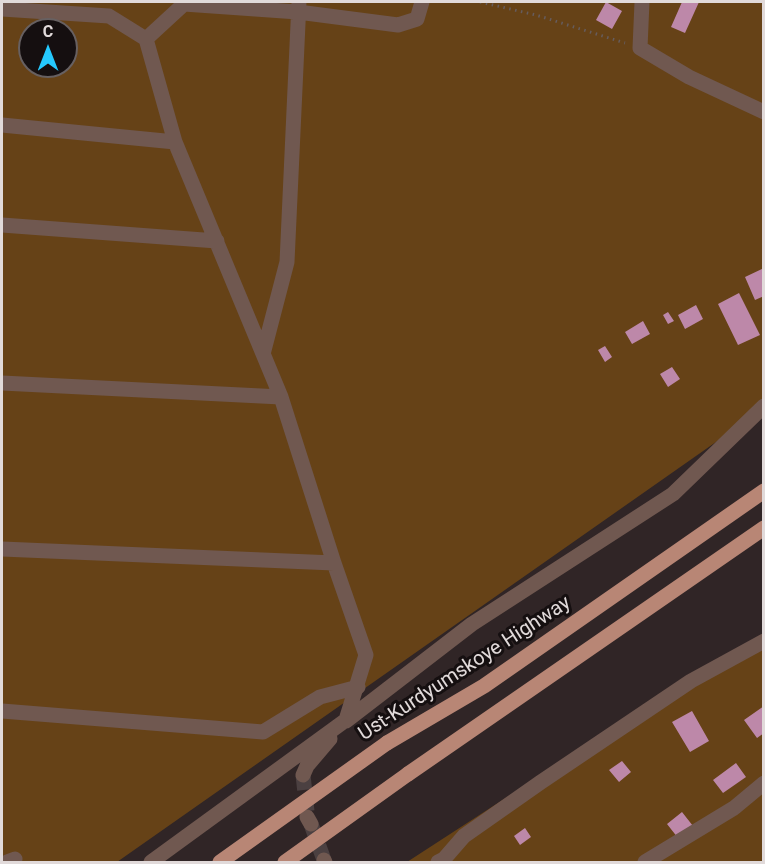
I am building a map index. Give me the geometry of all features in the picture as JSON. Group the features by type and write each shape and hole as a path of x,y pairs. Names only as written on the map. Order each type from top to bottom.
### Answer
{"main road":[{"name":"Ust-Kurdyumskoye Highway","path":"220,862 387,743 484,686 764,491"},
{"path":"285,862 408,774 764,528"}],"street":[{"path":"146,39 184,3 299,7 398,24 417,19 422,2"},
{"path":"642,2 640,48 689,77 764,112"},
{"path":"2,9 65,7 109,16 146,39 175,142 281,397 366,655 346,720 307,766 303,775"},
{"path":"263,354 287,262 299,7"},
{"path":"2,125 175,142"},
{"path":"2,225 217,241"},
{"path":"2,383 281,397"},
{"path":"151,862 346,720 472,624 673,494 764,406"},
{"path":"2,549 334,563"},
{"path":"438,862 444,860 464,836 541,782 692,681 764,641"},
{"path":"2,711 262,732 320,697 358,687"},
{"path":"645,862 734,808 764,783"}],"path":[{"path":"480,2 536,15 640,48"}],"shaded area":[{"path":"2,2 763,2 763,409 117,862 2,862"},
{"path":"763,635 763,862 407,862 732,651"}],"building":[{"path":"606,2 622,11 612,29 596,20"},
{"path":"682,2 699,2 685,33 671,27"},
{"path":"764,268 764,296 755,300 745,277"},
{"path":"739,293 760,335 738,345 718,304"},
{"path":"696,305 703,319 685,329 678,315"},
{"path":"668,312 674,321 668,324 663,315"},
{"path":"643,321 650,334 632,344 625,332"},
{"path":"605,346 612,357 605,362 598,350"},
{"path":"672,367 680,379 668,387 660,374"},
{"path":"764,706 764,733 757,738 744,720"},
{"path":"692,711 709,741 690,752 672,722"},
{"path":"622,761 631,772 619,782 609,770"},
{"path":"736,763 746,777 723,793 713,780"},
{"path":"682,812 693,826 678,838 667,824"},
{"path":"525,828 531,837 520,845 514,836"}],"tunnel":[{"path":"303,775 307,811"},
{"path":"311,824 324,860"}]}
